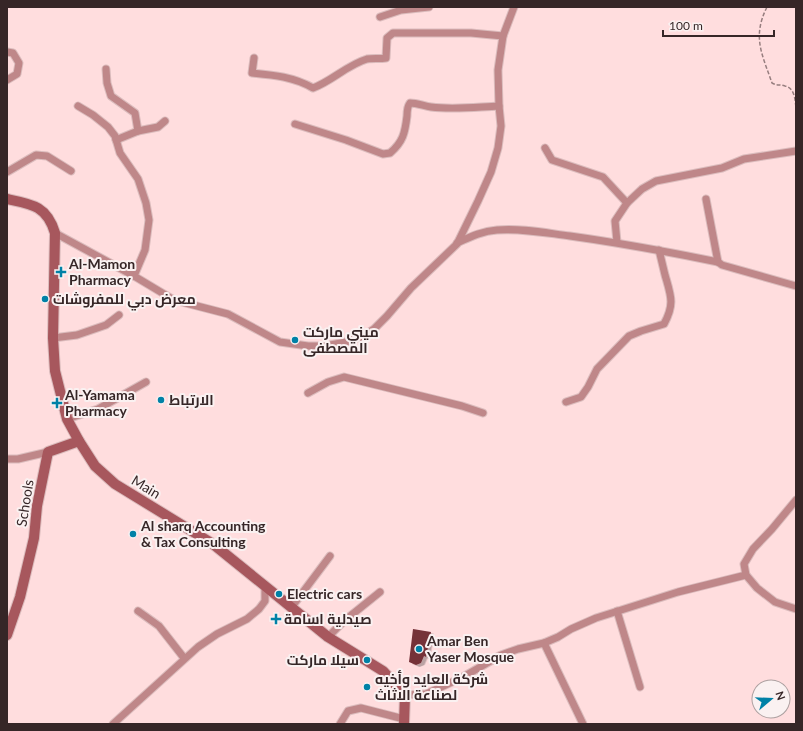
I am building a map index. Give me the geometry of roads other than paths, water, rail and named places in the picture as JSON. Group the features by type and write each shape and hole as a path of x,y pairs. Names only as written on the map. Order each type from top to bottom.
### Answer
{"main road":[{"name":"Main","path":"7,199 27,203 37,208 47,215 56,233 53,338 55,371 67,419 95,466 115,484 212,544 328,637 383,671 405,695"},
{"path":"48,452 79,441"},
{"name":"Schools","path":"7,635 20,596 34,538 37,506 48,452"},
{"path":"404,722 405,695"}],"street":[{"path":"380,18 400,10 429,7"},
{"path":"457,244 490,172 498,148 501,126 498,70 503,36 514,7"},
{"path":"254,58 252,73 282,76 304,83 313,88 322,85 344,70 367,59 386,58 387,38 393,33 471,33 503,36"},
{"path":"7,52 13,53 19,63 17,74 7,80"},
{"path":"106,69 107,82 111,96 135,113 138,131"},
{"path":"295,124 346,140 383,154 390,153 398,146 404,136 407,107 410,103 430,107 460,108 499,106"},
{"path":"78,106 93,115 108,127 116,140 120,153 138,179 146,203 149,220 145,250 134,276"},
{"path":"116,140 138,131 158,127 165,121"},
{"path":"545,148 552,160 603,177 627,203"},
{"path":"617,242 615,221 627,203 642,189 656,181 722,168 744,159 796,151"},
{"path":"7,172 36,155 48,156 71,171"},
{"path":"706,199 718,262"},
{"path":"56,233 174,300 228,314 280,342 308,346 325,346 363,336 374,329 411,288 457,244 476,234 504,230 519,230 617,242 659,250 718,262 722,265 796,286"},
{"path":"566,402 580,397 588,387 597,369 629,336 664,324 669,315 671,295 659,250"},
{"path":"53,338 77,335 106,325 119,315"},
{"path":"308,393 328,382 344,377 462,406 482,413"},
{"path":"67,419 98,409 146,382"},
{"path":"7,460 48,452"},
{"path":"796,500 772,529 752,549 744,564 746,575 757,588 775,602 796,609"},
{"path":"291,608 330,556"},
{"path":"405,695 426,694 463,677 501,655 518,649 544,644 583,623 617,611 678,592 746,575"},
{"path":"113,724 184,658 207,640 252,615 259,609 265,600 266,587"},
{"path":"328,637 344,621 380,592"},
{"path":"138,611 159,626 184,658"},
{"path":"617,611 640,687"},
{"path":"544,644 583,724"},
{"path":"341,724 348,711 361,708 404,722"}],"place":[{"name":"Al-Mamon Pharmacy","path":"61,272"},
{"name":"معرض دبي للمفروشات","path":"45,299"},
{"name":"ميني ماركت المصطفى","path":"295,340"},
{"name":"الارتباط","path":"161,400"},
{"name":"Al-Yamama Pharmacy","path":"57,403"},
{"name":"Al sharq Accounting & Tax Consulting","path":"133,534"},
{"name":"Electric cars","path":"279,594"},
{"name":"صيدلية اسامة","path":"276,619"},
{"name":"Amar Ben Yaser Mosque","path":"419,649"},
{"name":"سيلا ماركت","path":"367,660"},
{"name":"شركة العايد وأخيه لصناعة الاثاث","path":"367,687"}]}
